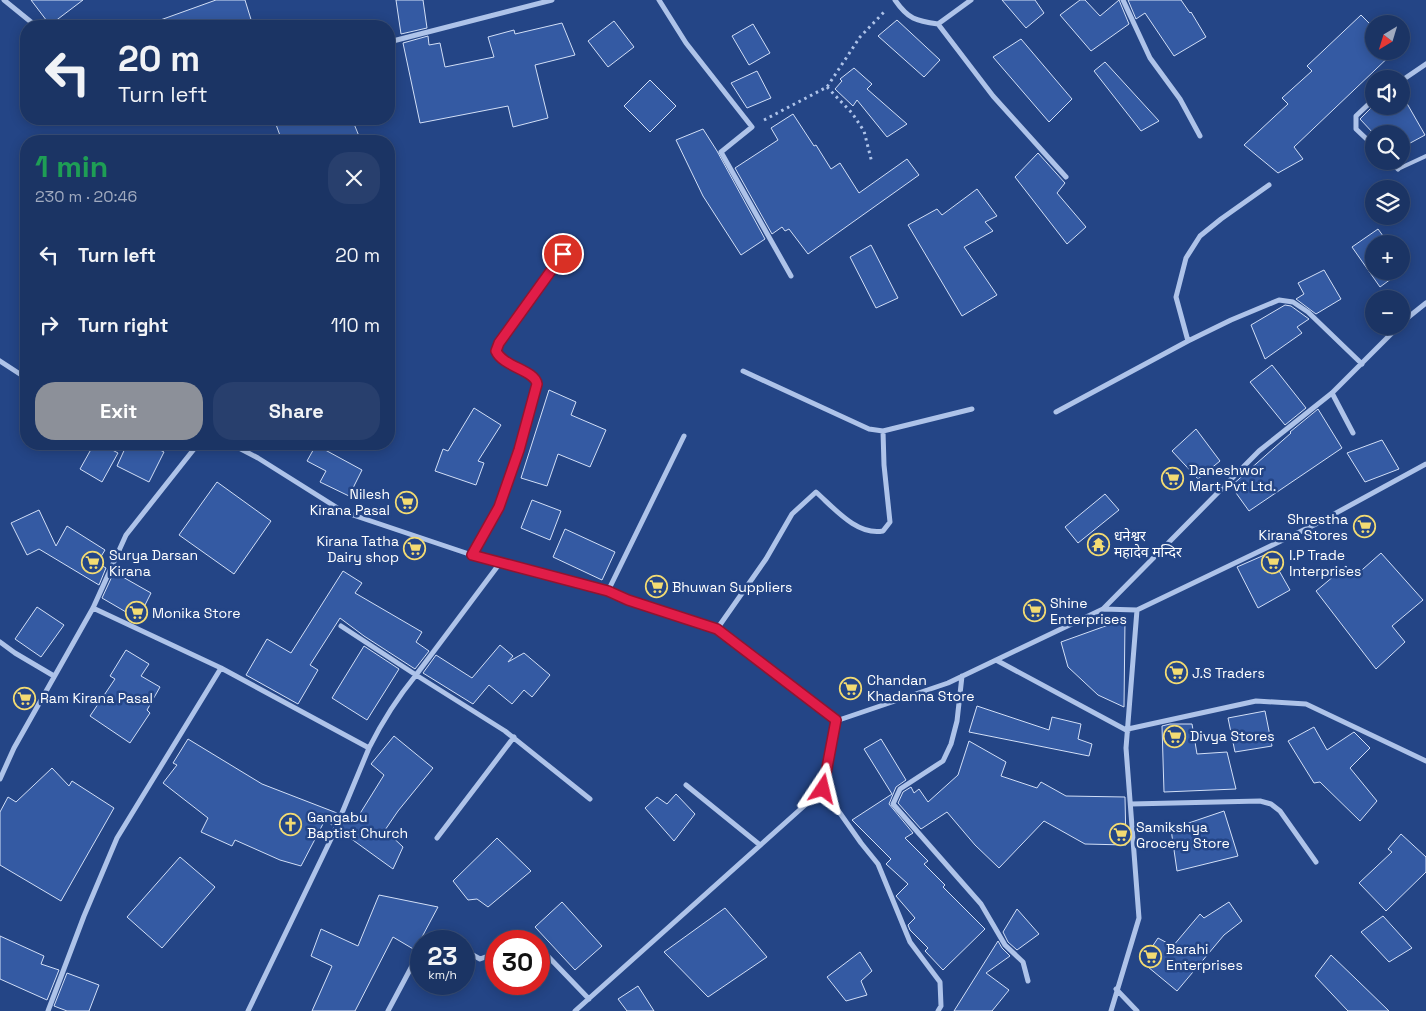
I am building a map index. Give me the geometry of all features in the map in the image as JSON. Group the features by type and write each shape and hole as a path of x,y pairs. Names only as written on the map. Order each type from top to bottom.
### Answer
{"street":[{"path":"4,0 29,20"},
{"path":"395,40 552,0"},
{"path":"659,0 686,43 752,127 721,152 791,276"},
{"path":"895,0 903,12 914,19 938,24 992,96 1066,177"},
{"path":"938,24 971,0"},
{"path":"1122,0 1150,58 1180,99 1200,136"},
{"path":"1410,75 1426,64"},
{"path":"1365,108 1356,116 1356,129 1365,138"},
{"path":"1188,341 1176,297 1186,258 1200,236 1220,219 1269,185"},
{"path":"472,555 499,507 519,450 537,384 535,378 499,358 496,351 499,343 563,254"},
{"path":"1056,412 1188,341 1279,300 1293,302 1308,312 1362,364"},
{"path":"1410,316 1426,303"},
{"path":"836,720 948,683 1103,609 1259,451 1332,393 1389,335"},
{"path":"0,361 20,374"},
{"path":"743,371 869,430 883,432 972,409"},
{"path":"1332,393 1353,433"},
{"path":"717,629 766,559 792,514 816,492 855,526 873,533 883,531 890,522 884,465 883,432"},
{"path":"608,591 684,436"},
{"path":"0,779 14,748 92,608 126,535 193,450"},
{"path":"243,450 344,512 472,555 608,591 628,600 717,629 836,720"},
{"path":"1103,609 1137,610 1314,525 1426,464"},
{"path":"248,1011 332,838 378,730 396,701 500,562"},
{"path":"92,608 221,668 369,748"},
{"path":"1111,1011 1116,989 1139,918 1126,748 1137,610"},
{"path":"341,626 514,737 590,799"},
{"path":"0,642 54,676"},
{"path":"996,660 1128,730 1256,701 1306,704 1426,761"},
{"path":"48,1011 84,916 117,838 221,668"},
{"path":"962,676 957,721 951,744 943,760 900,790 893,804 981,904 1005,945 1023,962 1028,981"},
{"path":"575,1011 823,789 836,720"},
{"path":"437,838 514,737"},
{"path":"686,785 760,845"},
{"path":"823,789 878,864 910,942 940,982 941,1006 938,1011"},
{"path":"1130,804 1260,801 1271,804 1280,811 1316,862"},
{"path":"550,958 589,999"},
{"path":"388,1011 410,970"},
{"path":"1116,989 1137,1011"}],"lane":[{"path":"1410,163 1426,156"}],"path":[{"path":"752,127 827,87 860,37 895,0"},
{"path":"827,87 852,113 864,130 872,163"}],"building":[{"path":"31,0 83,0 57,20 46,20"},
{"path":"216,0 245,0 251,20 160,20"},
{"path":"396,0 423,0 427,28 401,34"},
{"path":"1002,0 1035,0 1044,13 1026,28"},
{"path":"1080,0 1085,0 1100,16 1119,0 1129,24 1091,51 1060,15"},
{"path":"1128,0 1181,0 1191,12 1206,37 1174,56 1145,13 1136,19"},
{"path":"1361,15 1365,19 1365,60 1386,60 1375,70 1365,70 1365,80 1294,147 1303,159 1278,173 1244,145 1288,104 1282,98 1312,71 1307,66"},
{"path":"897,20 940,60 924,77 878,36"},
{"path":"614,21 634,47 608,67 588,41"},
{"path":"562,23 575,55 535,65 548,118 513,127 508,106 420,123 403,43 428,36 429,45 440,43 445,67 494,57 488,37 514,30 515,34"},
{"path":"753,24 770,53 749,65 732,36"},
{"path":"1021,39 1072,99 1049,122 993,57"},
{"path":"1105,62 1159,121 1141,131 1094,71"},
{"path":"854,68 872,84 867,89 907,124 887,137 857,100 853,106 835,89 842,81 840,79"},
{"path":"757,71 771,98 747,108 731,83"},
{"path":"650,80 676,106 650,132 624,106"},
{"path":"1410,109 1425,135 1410,143 1410,125 1366,125 1360,119 1365,114 1410,115"},
{"path":"793,114 831,169 840,163 859,193 907,159 919,175 808,254 789,229 785,231 782,227 772,234 735,168 778,140 771,128"},
{"path":"276,125 354,125 359,135 280,135"},
{"path":"703,129 765,239 741,255 703,196 676,140"},
{"path":"1038,153 1065,183 1057,193 1086,227 1067,244 1015,177"},
{"path":"977,189 997,216 985,222 993,231 964,247 997,295 962,316 908,225 937,209 942,215"},
{"path":"1378,229 1382,235 1369,235"},
{"path":"1365,238 1365,266 1352,247"},
{"path":"871,245 898,298 876,308 850,257"},
{"path":"1324,270 1341,299 1316,314 1296,299 1304,294 1298,283"},
{"path":"1375,280 1390,280 1380,287"},
{"path":"1285,305 1291,306 1309,319 1297,327 1302,333 1265,359 1251,325"},
{"path":"1272,365 1306,408 1285,425 1250,382"},
{"path":"549,390 576,402 571,415 606,430 590,467 558,454 547,486 521,478"},
{"path":"474,408 501,425 478,461 484,463 476,485 435,471 443,449 448,451"},
{"path":"1318,409 1342,448 1249,511 1231,486"},
{"path":"1196,429 1220,461 1198,479 1172,451"},
{"path":"1382,440 1399,469 1365,482 1347,453"},
{"path":"91,450 112,450 118,453 102,482 80,469"},
{"path":"124,450 160,450 164,452 149,482 117,466"},
{"path":"313,450 325,450 362,470 349,496 320,482 326,471 307,461"},
{"path":"217,482 271,521 234,574 179,535"},
{"path":"1105,494 1119,510 1078,543 1065,527"},
{"path":"532,500 561,511 550,540 521,528"},
{"path":"39,510 56,546 67,526 105,550 97,563 106,568 99,585 39,549 27,555 11,523"},
{"path":"565,529 615,552 602,580 553,557"},
{"path":"1269,553 1290,590 1258,608 1237,567"},
{"path":"1381,553 1423,600 1392,626 1405,642 1376,669 1316,591 1346,566 1354,577"},
{"path":"343,571 362,583 355,593 422,632 416,642 429,651 415,669 340,618 310,665 318,670 298,704 246,675 267,639 291,653"},
{"path":"114,572 151,593 138,619 102,598"},
{"path":"37,607 64,625 41,657 15,639"},
{"path":"1125,619 1124,707 1098,695 1068,667 1061,642"},
{"path":"500,645 513,656 508,662 524,653 550,675 532,697 524,690 512,704 489,685 473,704 423,673 436,655 472,678"},
{"path":"364,646 399,669 367,720 332,698"},
{"path":"126,650 149,664 141,676 160,687 147,710 150,713 130,743 90,716 115,679 110,676"},
{"path":"977,706 1049,730 1052,717 1081,724 1078,739 1092,744 1089,756 969,732"},
{"path":"1265,711 1272,746 1235,752 1228,718"},
{"path":"1192,724 1197,754 1227,752 1236,789 1164,792 1162,726"},
{"path":"1314,727 1327,750 1354,732 1370,748 1350,768 1377,801 1360,821 1320,782 1314,783 1288,741"},
{"path":"394,736 433,768 385,830 403,847 393,869 339,830 345,816 356,820 384,775 371,764"},
{"path":"188,739 262,784 337,813 332,825 325,820 301,866 280,860 235,840 232,846 201,832 208,818 163,783 177,765 173,763"},
{"path":"881,739 906,780 896,787 889,804 913,833 905,838 928,861 924,864 945,885 943,887 985,929 943,970 925,951 928,948 910,930 908,925 915,918 896,896 908,884 886,864 891,859 852,820 892,794 864,749"},
{"path":"969,741 1006,762 1001,776 1037,788 1041,782 1066,796 1125,797 1126,845 1085,844 1044,821 999,868 975,845 947,812 921,829 898,803 903,792 911,787 914,793 919,789 928,802 958,775"},
{"path":"52,768 69,786 72,781 114,808 61,901 0,865 0,812 8,797 16,802"},
{"path":"676,794 695,814 674,841 645,808 657,797 667,804"},
{"path":"1224,811 1238,856 1177,871 1171,829"},
{"path":"1401,834 1426,857 1426,872 1386,911 1359,883 1392,852 1388,849"},
{"path":"497,838 531,871 488,907 477,899 468,900 453,881"},
{"path":"180,857 215,887 162,948 127,917"},
{"path":"379,895 438,907 426,930 410,930 410,947 393,937 355,1011 312,1011 332,966 311,956 321,929 358,946"},
{"path":"562,902 602,946 575,970 550,943 550,930 538,930 535,927"},
{"path":"1229,902 1242,921 1224,935 1177,991 1142,962 1158,938 1173,946 1200,914 1204,918"},
{"path":"725,908 767,957 708,997 664,952"},
{"path":"1017,909 1039,934 1017,950 1008,942 1003,932"},
{"path":"1383,916 1412,948 1389,962 1361,932"},
{"path":"0,936 44,956 41,964 59,970 47,1000 0,979"},
{"path":"998,941 1010,956 986,973 1009,990 992,1011 954,1011"},
{"path":"860,952 872,971 861,981 867,995 846,1001 827,977"},
{"path":"1331,955 1389,1011 1348,1011 1315,976"},
{"path":"67,973 99,985 89,1011 67,1011 54,1006"},
{"path":"638,986 654,1011 627,1011 618,999"}],"place":[{"name":"Daneshwor Mart Pvt Ltd.","path":"1173,478"},
{"name":"Nilesh Kirana Pasal","path":"406,502"},
{"name":"Shrestha Kirana Stores","path":"1364,527"},
{"name":"धनेश्वर महादेव मन्दिर","path":"1098,544"},
{"name":"Kirana Tatha Dairy shop","path":"415,549"},
{"name":"Surya Darsan Kirana","path":"93,563"},
{"name":"I.P Trade Interprises","path":"1273,563"},
{"name":"Bhuwan Suppliers","path":"656,587"},
{"name":"Shine Enterprises","path":"1034,611"},
{"name":"Monika Store","path":"136,613"},
{"name":"J.S Traders","path":"1176,673"},
{"name":"Chandan Khadanna Store","path":"851,688"},
{"name":"Ram Kirana Pasal","path":"24,698"},
{"name":"Divya Stores","path":"1174,736"},
{"name":"Gangabu Baptist Church","path":"291,825"},
{"name":"Samikshya Grocery Store","path":"1120,835"},
{"name":"Barahi Enterprises","path":"1150,957"}],"route":[{"path":"563,254 499,343 496,351 499,358 538,381 519,450 499,507 472,555 608,591 628,600 717,629 836,720 823,789"}]}
